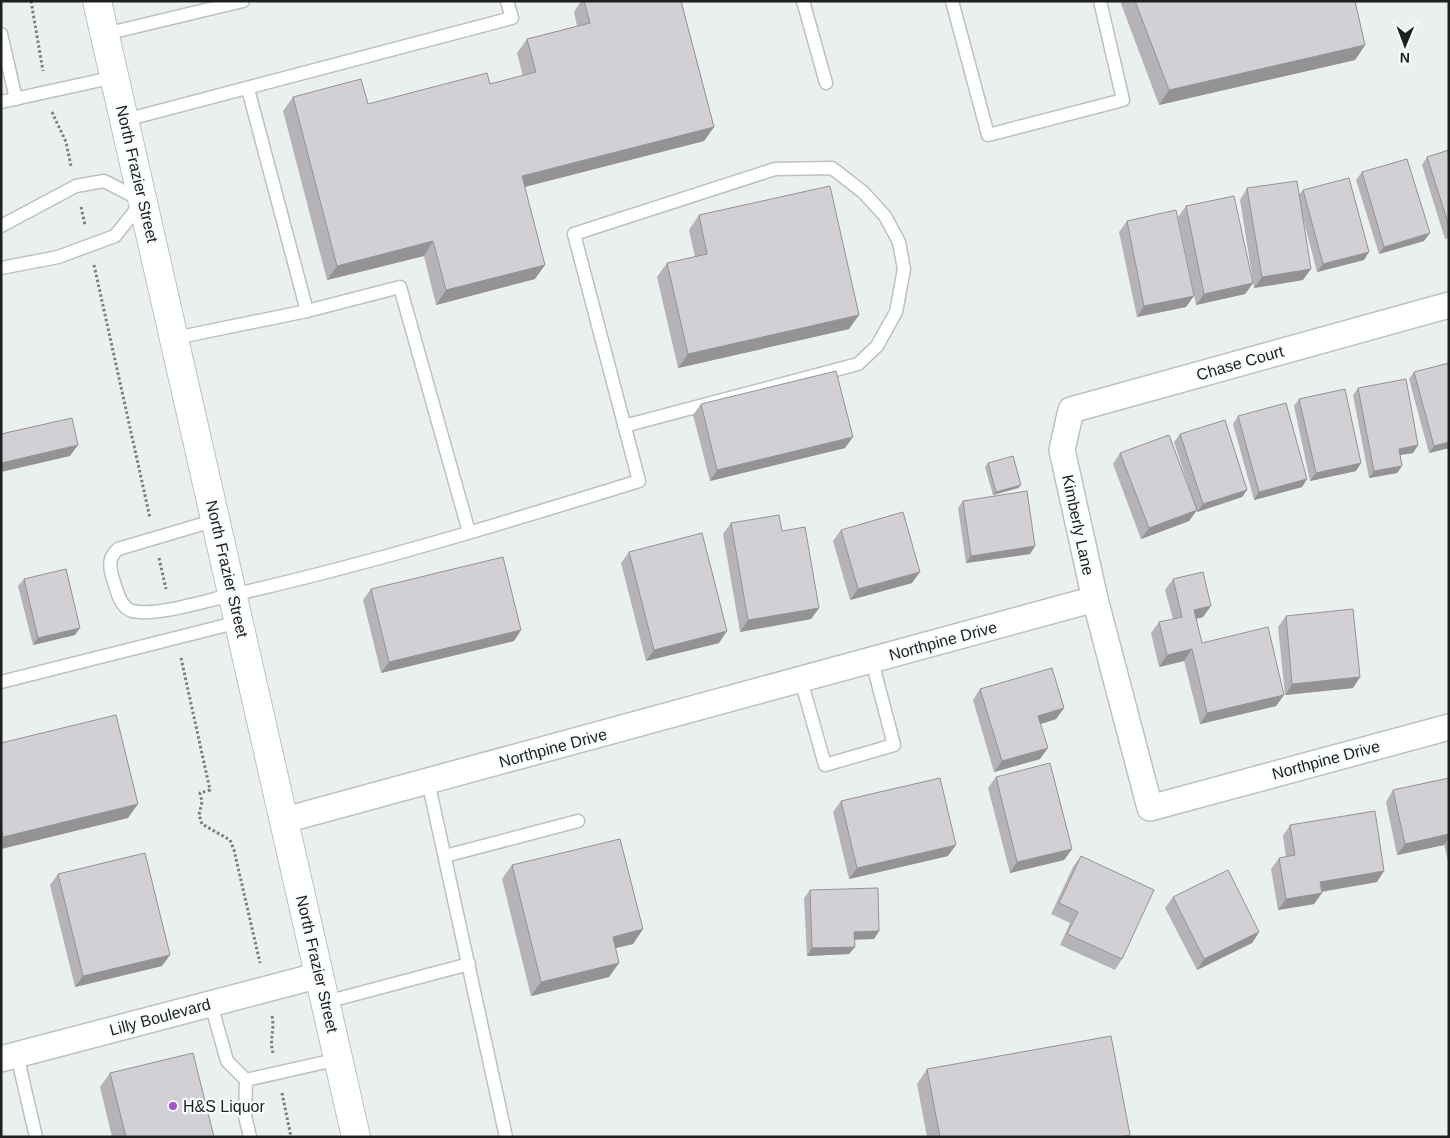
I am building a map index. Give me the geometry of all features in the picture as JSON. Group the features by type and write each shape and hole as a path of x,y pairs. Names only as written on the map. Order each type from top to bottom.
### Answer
{"main road":[{"name":"North Frazier Street","path":"97,1 356,1137"}],"street":[{"name":"Chase Court","path":"1062,450 1071,410 1449,305"},
{"name":"Kimberly Lane","path":"1062,450 1094,599"},
{"name":"Northpine Drive","path":"285,820 1094,599 1150,808 1449,727"},
{"name":"Lilly Boulevard","path":"9,1057 320,975"}],"lane":[{"path":"105,34 215,5 243,1"},
{"path":"125,120 512,18 507,1"},
{"path":"804,1 826,83"},
{"path":"952,1 988,135 1123,100 1100,1"},
{"path":"1,34 16,99"},
{"path":"1,102 115,77"},
{"path":"248,89 307,311"},
{"path":"216,520 154,537 118,549 111,555 112,574 123,605 131,610 170,609 296,581 639,481 624,426 574,234 775,169 832,168 864,192 885,216 899,242 904,269 896,312 877,346 858,364 624,426"},
{"path":"1,226 76,186 104,181 143,201 115,236 58,257 1,268"},
{"path":"174,338 307,311 400,287 469,532"},
{"path":"1,682 239,622"},
{"path":"801,680 825,765 894,746 872,660"},
{"path":"428,781 506,1137"},
{"path":"445,856 578,821"},
{"path":"326,1002 469,964"},
{"path":"211,1004 227,1061 246,1080 245,1116 250,1137"},
{"path":"9,1057 36,1137"},
{"path":"246,1080 339,1059"}],"path":[{"path":"31,1 47,92 54,118 66,142 170,609"},
{"path":"176,638 210,790 200,793 202,802 199,816 202,824 230,840 234,850 274,1028 270,1040 291,1137"}],"building":[{"path":"584,1 681,1 714,127 522,176 545,265 446,290 433,241 337,266 293,97 361,79 368,104 487,73 490,84 536,72 527,39 590,23"},
{"path":"1135,1 1355,1 1365,45 1169,90"},
{"path":"1449,150 1449,226 1427,157"},
{"path":"1407,159 1430,233 1384,247 1362,172"},
{"path":"1349,178 1369,252 1323,264 1303,190"},
{"path":"1297,181 1311,269 1262,277 1247,188"},
{"path":"830,186 859,315 688,354 667,263 707,254 699,215"},
{"path":"1234,196 1253,283 1204,294 1186,206"},
{"path":"1176,210 1194,296 1144,306 1127,221"},
{"path":"1449,363 1449,442 1434,446 1414,372"},
{"path":"836,371 853,437 717,470 701,404"},
{"path":"1406,379 1418,445 1399,449 1402,466 1374,471 1358,388"},
{"path":"1345,389 1361,463 1316,473 1299,399"},
{"path":"1286,403 1307,479 1259,492 1238,416"},
{"path":"72,418 78,445 1,463 1,434"},
{"path":"1225,420 1247,490 1203,504 1180,434"},
{"path":"1169,435 1197,510 1149,528 1120,453"},
{"path":"1013,456 1021,485 996,492 988,463"},
{"path":"1027,491 1035,546 971,556 963,501"},
{"path":"903,512 920,572 858,589 841,530"},
{"path":"779,515 782,531 805,527 819,608 748,620 731,523"},
{"path":"702,533 727,631 654,650 629,552"},
{"path":"503,557 521,630 389,662 371,589"},
{"path":"66,569 80,628 38,638 24,579"},
{"path":"1203,572 1211,606 1194,610 1202,643 1268,627 1284,695 1207,713 1192,649 1167,655 1159,622 1182,617 1173,579"},
{"path":"1353,609 1360,677 1292,684 1286,616"},
{"path":"1052,668 1064,708 1038,716 1048,748 1002,761 980,689"},
{"path":"116,715 138,804 3,837 1,828 1,743"},
{"path":"1050,763 1072,849 1017,862 996,777"},
{"path":"940,778 956,845 857,868 841,801"},
{"path":"1449,778 1449,834 1405,844 1393,790"},
{"path":"1375,811 1384,871 1320,882 1322,893 1286,899 1279,858 1295,855 1290,825"},
{"path":"620,839 643,929 613,937 619,963 541,982 512,865"},
{"path":"145,853 170,955 83,976 58,874"},
{"path":"1081,856 1154,890 1122,959 1067,934 1078,912 1059,903"},
{"path":"1228,870 1259,932 1204,959 1173,897"},
{"path":"878,888 879,931 854,932 855,947 812,948 810,890"},
{"path":"1111,1036 1130,1135 1119,1137 940,1137 927,1069"},
{"path":"193,1053 214,1137 126,1137 110,1073"}],"place":[{"name":"H&S Liquor","path":"173,1106"}]}
